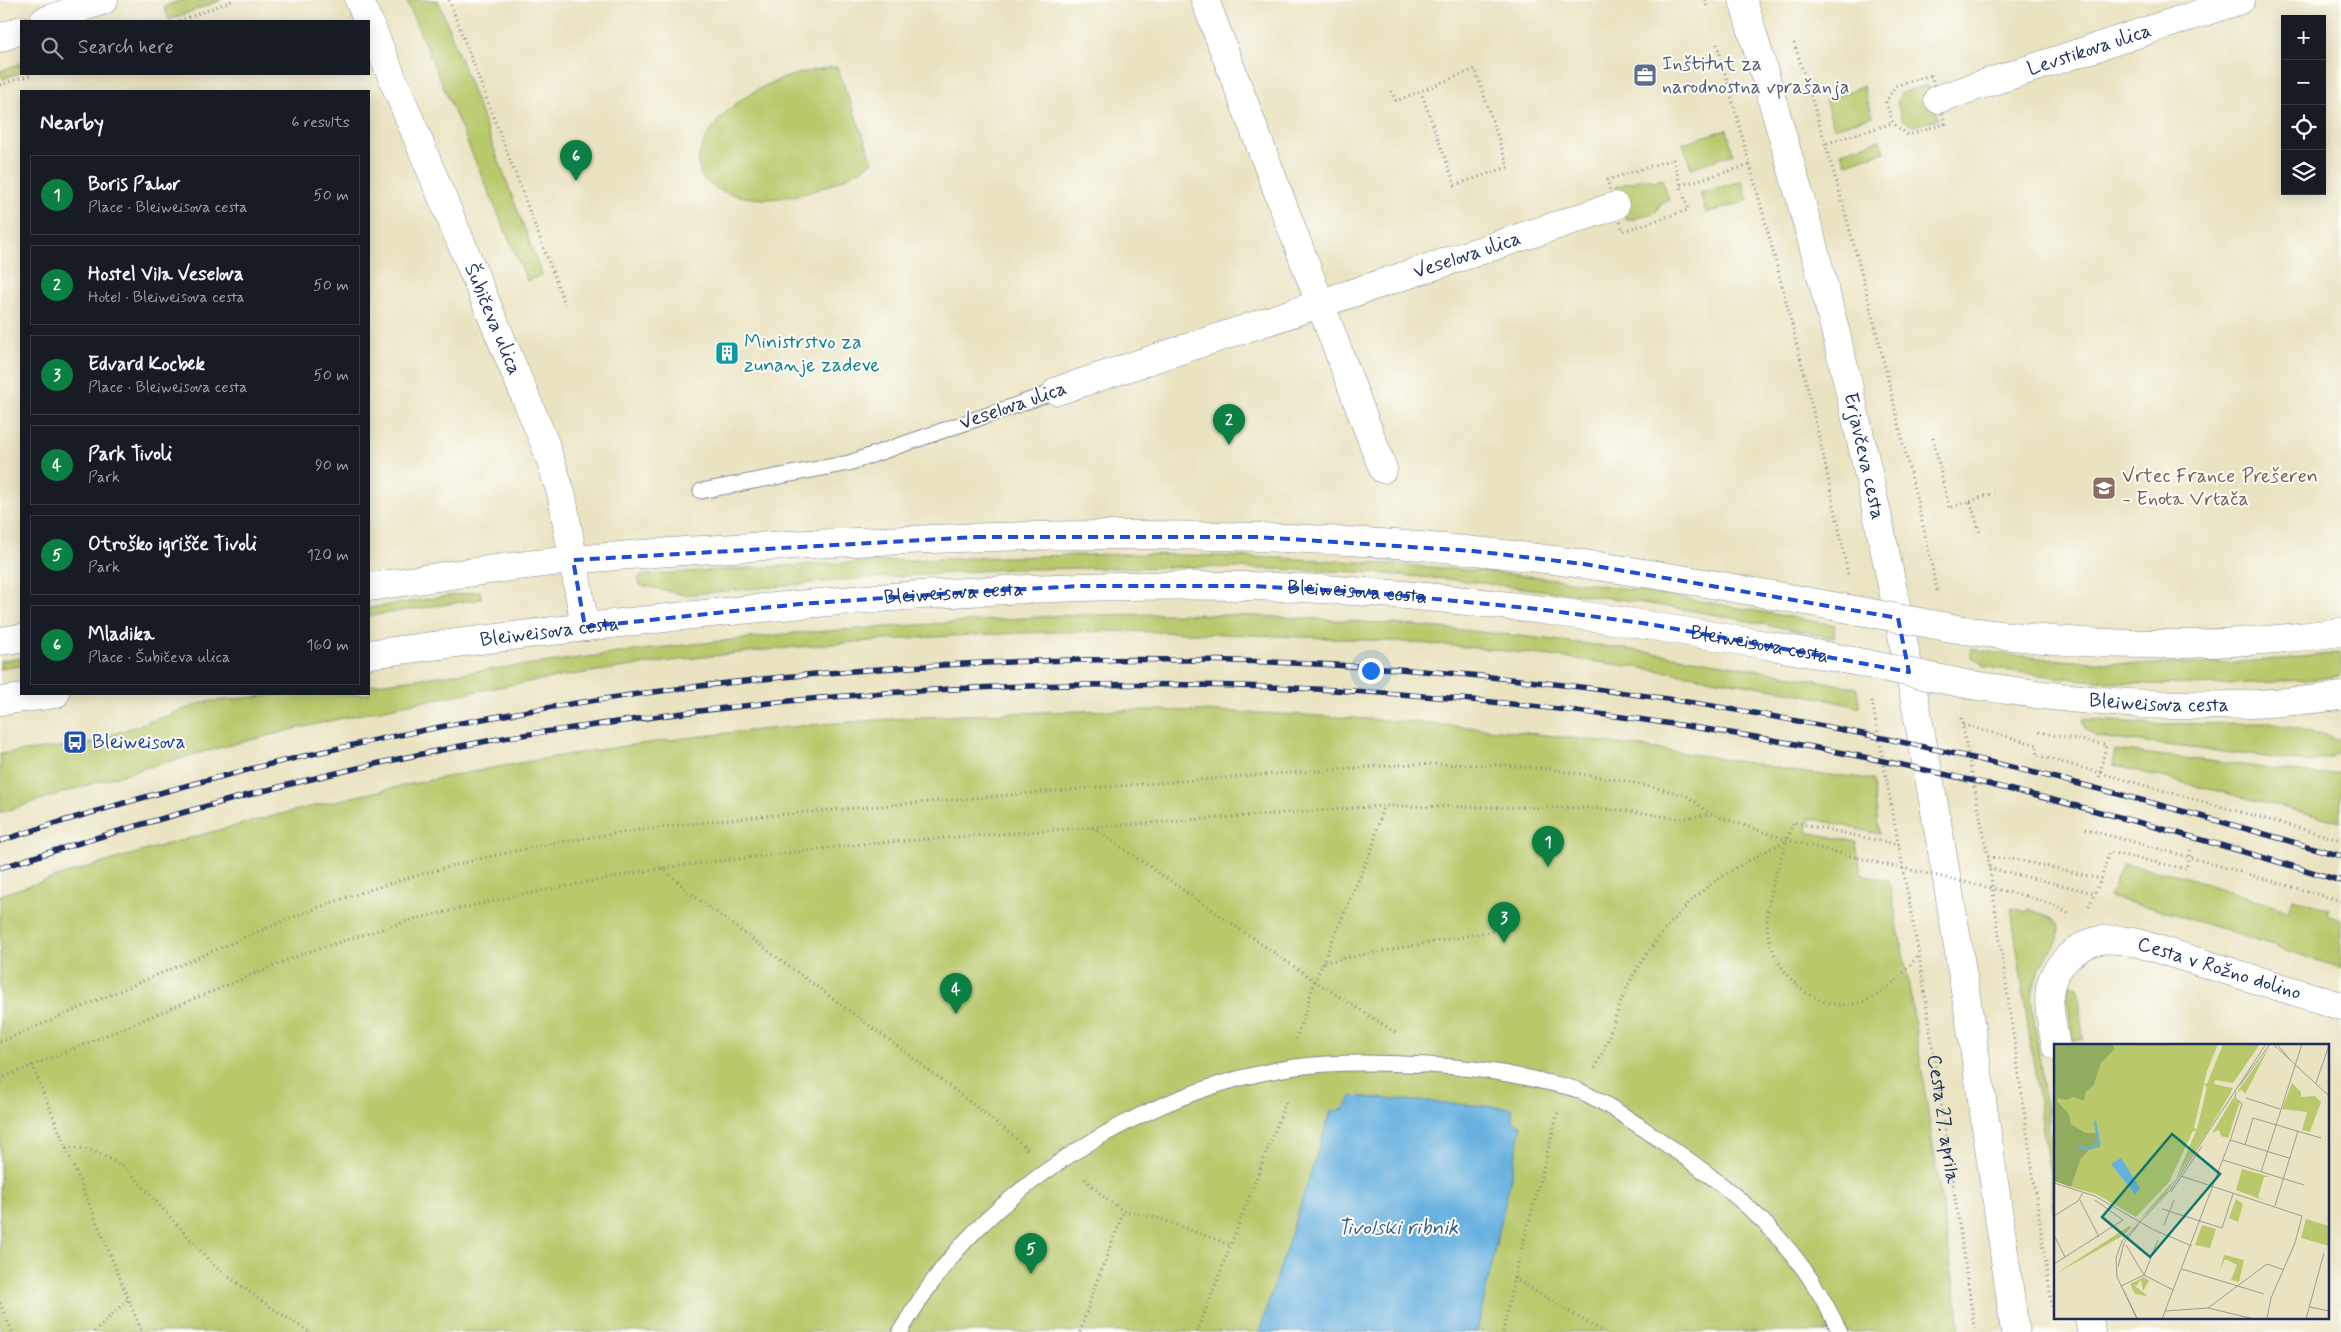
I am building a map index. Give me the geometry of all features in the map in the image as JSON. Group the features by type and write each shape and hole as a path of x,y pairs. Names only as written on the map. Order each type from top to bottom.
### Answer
{"main road":[{"path":"47,20 104,0"},
{"name":"Šubičeva ulica","path":"359,0 367,20"},
{"path":"1206,0 1383,469"},
{"name":"Erjavčeva cesta","path":"1743,0 1795,180 1842,362 1887,561 1955,920"},
{"name":"Levstikova ulica","path":"1938,99 2241,0"},
{"name":"Šubičeva ulica","path":"370,27 545,444 562,496 585,627"},
{"path":"0,38 20,30"},
{"name":"Veselova ulica","path":"1057,391 1615,206"},
{"path":"370,587 573,560 807,544 976,537 1161,535 1359,542 1491,553 1650,573 1963,630 2057,641 2151,645 2257,642 2341,632"},
{"name":"Bleiweisova cesta","path":"370,654 585,627 800,604 1082,586 1251,586 1364,592 1538,609 1649,624 1848,660 1972,685 2070,698 2166,704 2253,703 2341,696"},
{"path":"0,641 20,638"},
{"path":"0,701 47,695"},
{"name":"Cesta 27. aprila","path":"1955,920 1983,1094 2015,1332"},
{"name":"Cesta v Rožno dolino","path":"2096,940 2118,939 2138,943 2341,1006"},
{"path":"2056,1044 2050,999 2056,970 2069,956 2096,940"}],"lane":[{"name":"Veselova ulica","path":"700,491 849,463 1057,391"},
{"path":"900,1332 918,1302 951,1258 974,1232 1001,1207 1065,1159 1103,1135 1160,1105 1220,1084 1295,1067 1349,1062 1416,1064 1486,1071 1573,1089 1625,1116 1707,1172 1752,1210 1807,1274 1840,1332"}],"path":[{"path":"181,20 234,0"},
{"path":"449,0 565,304"},
{"path":"1705,0 1708,9"},
{"path":"1792,36 1827,143 1890,384 1937,592"},
{"name":"Erjavčeva cesta","path":"1715,37 1789,314 1828,476 1850,584"},
{"path":"1391,90 1396,101 1474,69 1508,167 1455,185 1420,92"},
{"path":"0,86 30,75"},
{"path":"1827,143 1893,123"},
{"path":"1673,159 1680,185 1688,210 1623,231 1607,180 1673,159"},
{"path":"1680,185 1750,165"},
{"path":"1933,438 1948,508 1994,493"},
{"path":"1970,501 1980,533"},
{"path":"1872,700 1899,845 1793,822 1771,894 1767,918 1769,937 1775,956 1791,980 1808,995 1825,1001 1855,1003 1867,1000 1887,988 1919,955"},
{"path":"1960,715 1988,857 2054,1322"},
{"path":"1962,725 2038,744 2036,755 2341,840"},
{"path":"2058,736 2106,745 2099,778"},
{"path":"0,1042 210,951 334,901 457,865 539,847 624,833 848,809 1413,764 1501,765 1590,774 1686,795 1710,814 1788,840 2026,896 2054,905 2068,912 2096,940"},
{"path":"1296,1040 1315,981 1374,846 1383,806"},
{"path":"0,1079 305,953 386,927 520,895 661,868 863,844 1383,806 1590,808 1630,811 1681,819 1710,814"},
{"path":"1092,827 1315,981 1406,1039 1416,1064"},
{"path":"2085,829 2341,901"},
{"path":"1503,1332 1514,1278 1560,1103 1573,1089 1593,1073 1606,1047 1626,990 1644,960 1673,922 1694,898 1709,886 1746,862 1788,840"},
{"name":"Cesta 27. aprila","path":"1899,845 1919,955 1975,1332"},
{"path":"1989,868 2095,892 2109,852 2186,869 2191,847"},
{"path":"1988,857 2019,860 2100,879"},
{"path":"661,868 694,896 900,1048 1011,1134 1030,1152"},
{"path":"1324,962 1499,930"},
{"path":"32,1065 142,1332"},
{"path":"1198,1332 1295,1077 1295,1067"},
{"path":"66,1148 75,1146 118,1163 140,1182 184,1235 215,1267 309,1332"},
{"path":"1065,1159 1105,1198 1124,1211 1161,1219 1230,1246"},
{"path":"1080,1332 1095,1286 1124,1211"},
{"path":"1514,1278 1603,1332"},
{"path":"94,1332 128,1299"},
{"path":"0,1303 12,1332"}],"highlighted area":[{"path":"976,537 1258,537 1473,551 1584,564 1898,618 1909,672 1649,624 1538,609 1364,592 1251,586 1081,586 969,592 800,604 585,627 573,560"}],"green space":[{"path":"182,0 221,0 169,20 164,7"},
{"path":"406,0 438,0 542,275 527,281"},
{"path":"20,63 20,72 3,79 0,71"},
{"path":"837,67 873,162 820,189 782,198 744,197 717,189 704,179 699,168 700,151 717,123 730,109 745,97 780,79 818,69"},
{"path":"1928,85 1938,119 1913,126 1902,120 1897,103 1901,93"},
{"path":"1863,86 1873,116 1834,128 1825,100"},
{"path":"1727,129 1733,154 1691,168 1683,143"},
{"path":"1880,140 1884,152 1846,164 1841,152"},
{"path":"1644,178 1654,181 1662,179 1669,200 1661,203 1656,212 1627,221 1615,187"},
{"path":"1742,181 1748,201 1706,213 1700,193"},
{"path":"1130,554 1334,561 1435,567 1537,577 1649,593 1835,625 1834,638 1706,613 1624,600 1456,580 1363,572 1204,567 1009,569 843,580 685,595 640,585 638,581 640,576 645,575 766,567"},
{"path":"480,591 481,599 370,616 370,608"},
{"path":"1208,614 1307,618 1465,630 1701,660 1857,688 1860,708 1786,691 1638,667 1416,643 1203,633 1132,632 1061,632 926,637 792,648 657,663 524,683 391,708 259,738 129,773 0,813 0,754 109,741 108,736 205,702 275,695 370,695 370,685 657,648 796,633 1069,615"},
{"path":"1971,649 2063,660 2155,664 2246,662 2339,653 2341,654 2341,675 2317,679 2200,685 2091,681 1983,666 1982,662 1971,657"},
{"path":"20,658 20,666 0,669 0,661"},
{"path":"1150,710 1307,715 1462,726 1617,744 1802,773 1873,780 1879,834 1810,818 1807,832 1856,842 1861,874 1889,881 1908,979 1961,1332 0,1332 0,895 89,867 269,817 360,795 543,759 728,733 833,723 991,714"},
{"path":"2083,719 2156,724 2270,723 2341,740 2341,751 2331,757 2309,762 2097,737 2085,729"},
{"path":"2116,750 2316,774 2341,773 2341,822 2113,765"},
{"path":"2123,864 2180,875 2289,911 2293,898 2329,909 2327,914 2341,919 2341,968 2174,914 2109,897"},
{"path":"2011,908 2027,912 2027,909 2042,914 2054,920 2059,931 2054,947 2043,962 2035,980 2031,999 2054,1163 2054,1206"},
{"path":"2070,984 2078,986 2083,1039 2072,1040 2067,992"}],"water":[{"name":"Tivolski ribnik","path":"1351,1096 1511,1108 1513,1121 1522,1126 1477,1332 1259,1332 1331,1111 1344,1108"}],"railway":[{"path":"0,841 201,782 404,734 610,698 818,674 1027,661 1237,661 1446,673 1654,697 1741,711 1828,727 2000,764 2171,808 2341,856"},
{"path":"0,868 185,812 309,779 435,751 513,737 757,704 899,692 1041,686 1183,685 1325,689 1467,699 1608,715 1749,736 1899,764 2047,798 2121,817 2341,881"}],"place":[{"name":"Inštitut za narodnostna vprašanja","path":"1645,75"},
{"name":"Mladika","path":"576,181"},
{"name":"Ministrstvo za zunanje zadeve","path":"727,353"},
{"name":"Hostel Vila Veselova","path":"1229,445"},
{"name":"Vrtec France Prešeren - Enota Vrtača","path":"2104,488"},
{"name":"Bleiweisova","path":"75,742"},
{"name":"Boris Pahor","path":"1548,867"},
{"name":"Edvard Kocbek","path":"1504,943"},
{"name":"Park Tivoli","path":"956,1014"},
{"name":"Otroško igrišče Tivoli","path":"1031,1274"}]}
